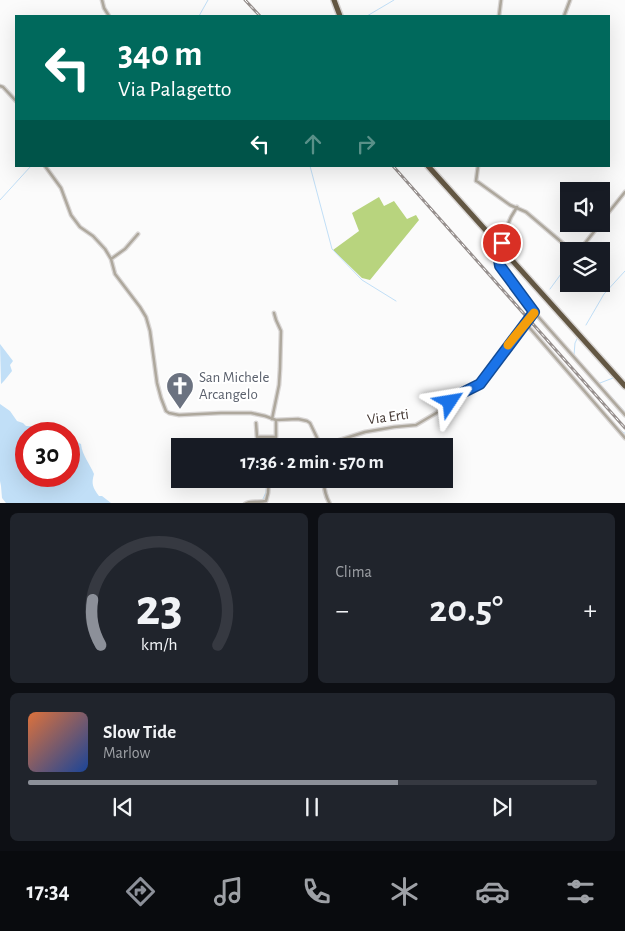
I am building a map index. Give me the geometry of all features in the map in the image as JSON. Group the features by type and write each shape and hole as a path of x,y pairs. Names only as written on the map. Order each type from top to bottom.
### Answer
{"highway":[{"path":"333,0 339,15"},
{"path":"429,167 625,381"},
{"path":"433,167 625,386"}],"street":[{"path":"102,0 108,15"},
{"path":"499,15 501,0"},
{"path":"564,15 570,0"},
{"path":"0,86 15,100"},
{"path":"46,167 59,184 69,212 75,222 96,239 111,259 115,274 146,317 150,331 157,384 166,411 179,415 250,413 274,419 307,421 312,426 317,438"},
{"path":"478,167 476,181 506,202 526,212 561,242"},
{"path":"610,211 625,192"},
{"path":"517,208 511,217 498,254 501,268 534,312 625,415"},
{"path":"111,259 125,249 138,234"},
{"name":"Via Erti","path":"346,438 365,432 416,425 438,412 457,396 480,384 534,312"},
{"path":"256,423 257,437 276,437 274,419 279,385 281,331 277,325 274,313"},
{"path":"523,326 528,326 625,438"},
{"path":"246,503 266,501 268,488"},
{"path":"324,488 329,503"}],"green space":[{"path":"379,197 384,206 394,201 407,219 416,215 419,220 370,280 362,278 333,250 359,231 352,213"}],"water":[{"path":"0,344 13,361 10,365 12,371 1,384"},
{"path":"0,404 20,422 15,422 15,487 80,487 80,444 84,456 94,474 94,488 99,496 102,496 111,503 6,503 2,498 0,481"}],"waterway":[{"path":"200,15 208,0"},
{"path":"369,15 394,0"},
{"path":"0,200 30,167"},
{"path":"310,167 332,249 362,280 396,301"},
{"path":"586,325 604,294 625,271"},
{"path":"550,289 560,275"},
{"path":"578,337 575,343 574,355 625,412"},
{"path":"600,383 613,378"},
{"path":"618,432 621,430 625,433"},
{"path":"265,503 263,499 266,488"}],"railway":[{"path":"245,0 259,15"},
{"path":"394,167 625,428"}],"slow traffic":[{"path":"508,345 534,313"}],"place":[{"name":"San Michele Arcangelo","path":"180,410"}],"route":[{"path":"450,402 457,396 480,384 534,312 500,266 498,254 502,243"}]}
